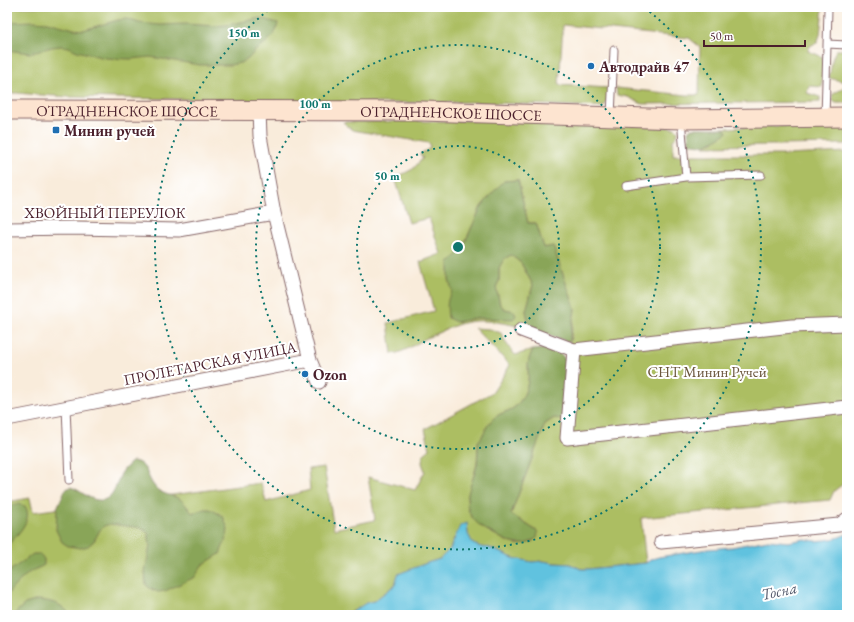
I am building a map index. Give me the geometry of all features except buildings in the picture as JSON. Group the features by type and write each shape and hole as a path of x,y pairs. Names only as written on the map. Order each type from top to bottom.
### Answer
{"main road":[{"name":"ОТРАДНЕНСКОЕ ШОССЕ","path":"7,110 422,111 681,119 847,117"}],"street":[{"name":"ПРОЛЕТАРСКАЯ УЛИЦА","path":"7,420 310,360 274,213 260,136 259,111"},
{"name":"ХВОЙНЫЙ ПЕРЕУЛОК","path":"7,229 74,228 179,230 274,213"},
{"path":"521,330 574,350 792,326 847,324"},
{"path":"574,350 567,438 847,407"},
{"path":"310,360 319,382"},
{"path":"661,542 839,525 847,519"}],"lane":[{"path":"825,118 828,10"},
{"path":"827,44 847,45"},
{"path":"611,118 614,50"},
{"path":"681,119 686,177"},
{"path":"626,186 686,177 761,175"},
{"path":"66,408 69,480"}],"green space":[{"path":"7,7 823,7 820,35 817,43 809,46 808,51 823,57 822,87 809,86 807,93 820,97 820,102 642,104 628,97 617,95 616,88 699,95 700,47 689,38 563,25 559,85 609,88 610,95 604,107 471,102 381,103 68,97 16,93 7,94"},
{"path":"260,18 278,23 276,31 272,37 256,50 248,59 240,63 230,65 200,65 150,57 131,59 105,58 61,46 30,53 7,50 7,25 12,22 47,22 83,30 118,20 127,19 139,23 160,25 187,24 215,26"},
{"path":"836,50 847,50 847,103 836,103 833,101 832,95 844,87 845,82 829,78 833,57"},
{"name":"СНТ Минин Ручей","path":"551,120 675,128 678,132 673,140 673,155 786,155 847,152 847,481 834,491 830,500 641,518 646,563 588,569 581,569 570,564 543,561 532,562 513,558 490,548 473,544 468,534 467,523 454,538 450,549 440,559 399,574 395,585 374,601 366,603 360,608 348,613 290,615 7,615 7,502 30,498 33,512 62,508 77,522 164,496 261,483 266,502 310,490 308,469 324,467 334,529 375,520 368,477 415,490 425,471 422,463 423,455 430,449 425,429 493,392 510,365 474,328 490,329 501,333 515,355 533,350 528,364 527,386 522,399 512,409 498,415 493,419 478,442 477,464 467,499 470,513 485,529 508,542 520,545 532,542 538,532 511,514 545,424 554,418 562,418 567,363 575,309 553,246 544,248 536,223 528,223 518,180 504,181 481,207 461,251 457,255 449,279 453,291 456,322 476,318 495,319 514,311 505,309 500,305 496,287 499,281 499,268 504,258 511,255 521,263 533,285 526,311 530,329 496,322 475,321 463,323 392,354 388,323 434,311 420,262 441,254 429,218 409,223 395,178 413,169 423,158 420,154 430,148 429,143 352,130 343,122"},
{"path":"847,126 847,144 702,145 714,142 726,130 723,128"},
{"path":"691,128 723,128 727,133 709,143 701,145 689,143 688,131"},
{"path":"518,180 528,223 536,223 544,248 553,246 575,309 569,342 530,329 526,311 533,285 521,263 511,255 504,259 499,268 499,281 496,287 500,305 505,309 514,311 516,316 513,319 476,318 456,322 448,318 447,307 452,291 449,279 449,263 461,251 481,207 494,191 504,181"},
{"path":"550,348 560,353 566,362 566,380 562,419 554,418 545,424 511,514 538,532 537,538 533,541 519,544 501,538 477,523 471,516 468,509 468,494 477,464 478,442 493,419 498,415 512,409 522,399 527,386 528,364 533,350"},
{"path":"133,461 142,464 152,483 157,489 163,493 180,499 192,513 204,509 210,509 223,516 228,529 220,554 202,565 195,577 165,591 158,592 146,585 145,572 150,545 148,533 141,528 110,524 104,526 94,541 88,546 81,548 68,546 62,542 56,530 57,508 65,490 70,487 94,499 103,500 108,498 114,490 122,472"},
{"path":"18,504 25,506 27,511 26,522 23,528 7,546 7,505"},
{"path":"33,554 40,554 44,559 44,565 27,575 7,595 7,573"},
{"path":"38,600 51,602 58,605 68,612 67,615 13,615 25,604"}],"water":[{"name":"Тосна","path":"467,523 468,534 473,544 490,548 513,558 532,562 543,561 570,564 581,569 646,563 659,557 708,549 732,547 768,540 788,542 805,539 815,541 837,538 847,534 847,613 840,615 290,615 340,614 352,612 366,603 374,601 395,585 398,574 440,559 450,549 460,526"}],"place":[{"name":"Автодрайв 47","path":"591,66"},
{"name":"Минин ручей","path":"56,130"},
{"name":"Ozon","path":"305,374"}]}
